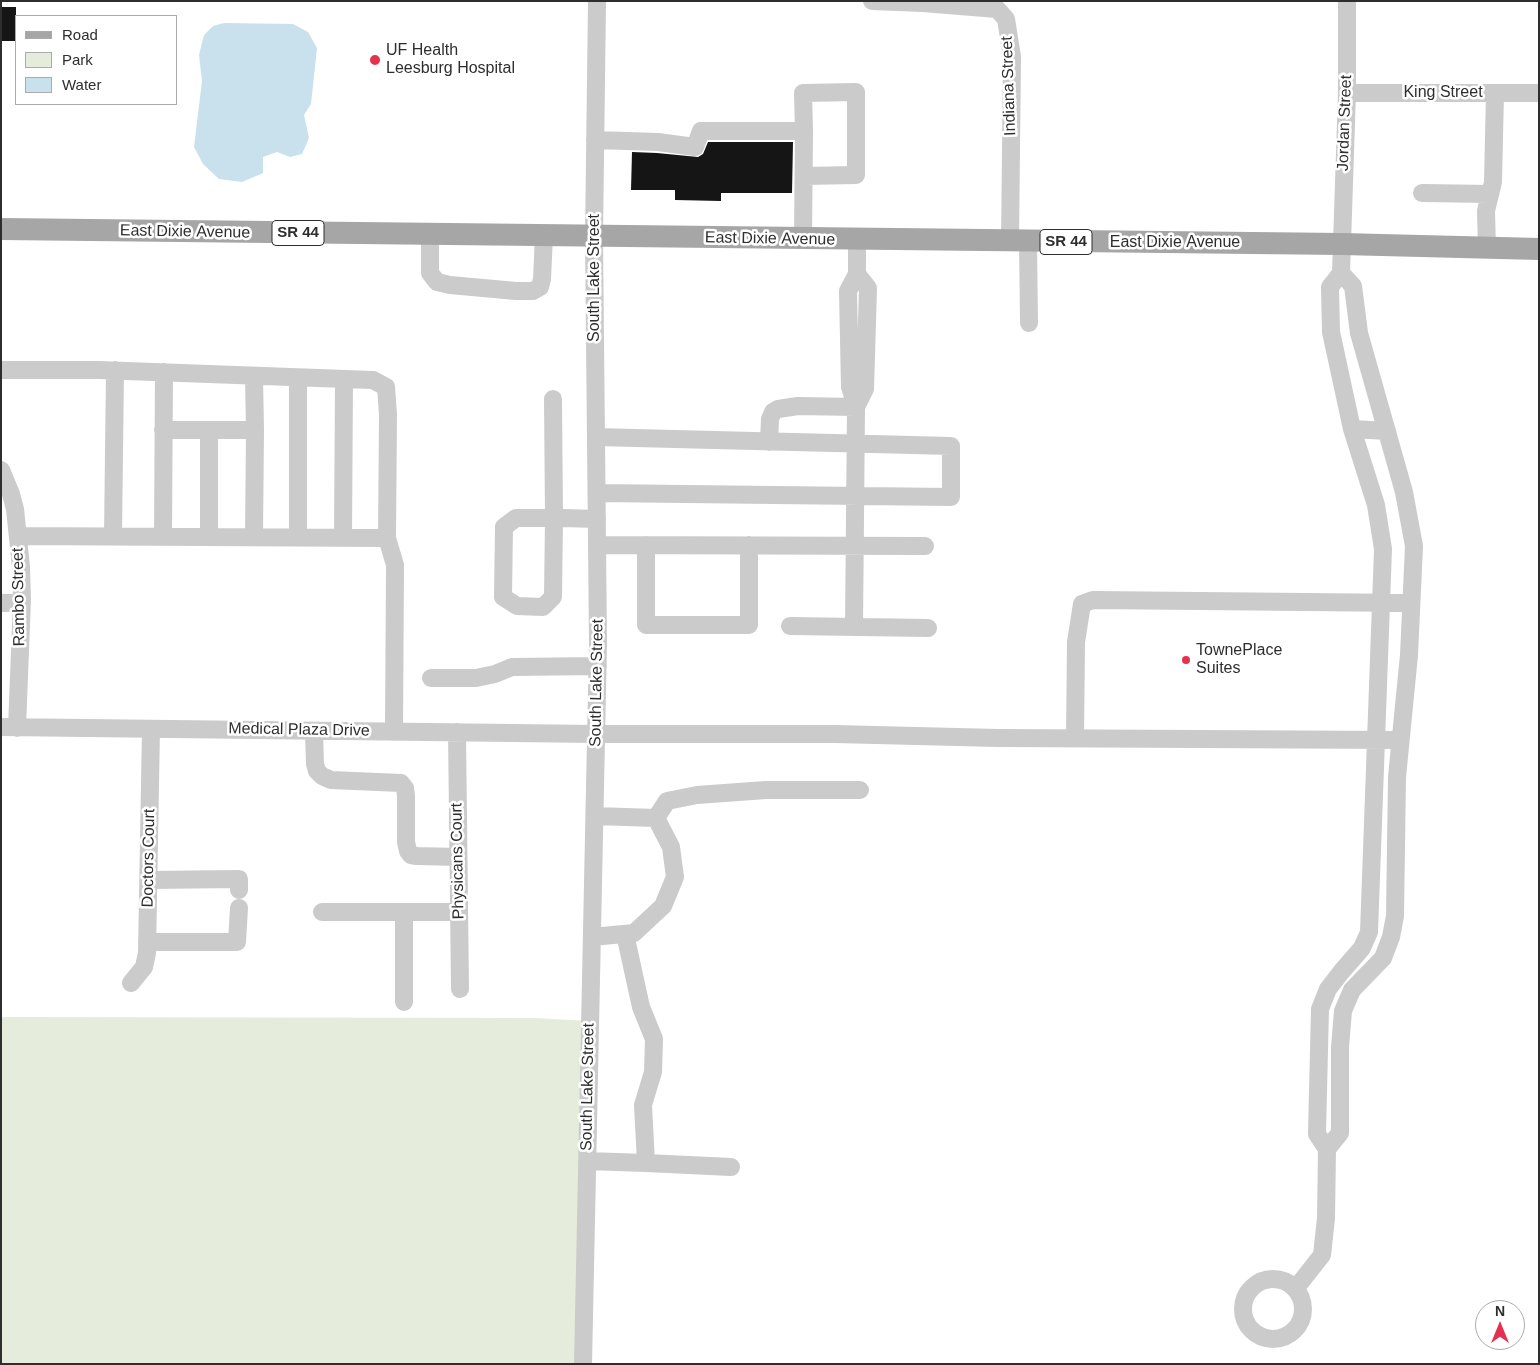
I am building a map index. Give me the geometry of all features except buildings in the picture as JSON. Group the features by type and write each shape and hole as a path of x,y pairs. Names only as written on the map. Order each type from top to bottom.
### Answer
{"main road":[{"name":"East Dixie Avenue","path":"1,230 1342,244 1539,248"}],"street":[{"name":"South Lake Street","path":"583,1364 598,666 594,237 597,1"},
{"name":"Indiana Street","path":"872,1 923,2 997,9 1006,19 1012,57 1019,242 1029,323"},
{"name":"Jordan Street","path":"1341,273 1347,93 1347,1"},
{"path":"804,176 856,175 856,92 804,93 804,131 804,176 804,239"},
{"name":"King Street","path":"1347,93 1539,93"},
{"path":"1487,248 1486,210 1493,182 1495,93"},
{"path":"595,140 658,142 695,146 702,131 804,131"},
{"path":"1422,193 1490,194"},
{"path":"430,235 430,273 437,282 450,285 516,291 533,291 540,287 544,236"},
{"path":"854,627 856,408 850,387 858,360 848,291 857,274 857,240"},
{"path":"1296,1288 1322,1256 1326,1218 1326,1150 1317,1134 1320,1009 1328,989 1362,948 1370,932 1383,549 1376,505 1352,429 1337,367 1331,332 1330,286 1341,273 1353,286 1359,333 1404,492 1414,546 1409,655 1397,777 1395,916 1391,937 1383,958 1352,990 1343,1011 1340,1047 1340,1133 1326,1150"},
{"path":"1,370 115,370 373,380 386,387 388,414 387,538 395,565 394,732"},
{"path":"113,536 115,370"},
{"path":"163,537 164,372"},
{"path":"254,376 256,430 254,537"},
{"path":"298,378 298,537"},
{"path":"342,538 344,379"},
{"path":"553,399 554,518 553,597 543,607 517,606 503,597 504,526 516,518 554,518 597,519"},
{"path":"769,442 770,419 773,412 778,409 798,406 856,408"},
{"path":"1352,429 1387,432"},
{"path":"163,430 256,430"},
{"path":"209,430 209,537"},
{"path":"596,437 951,446 951,497 597,493"},
{"name":"Rambo Street","path":"1,470 15,509 21,566 22,603 9,727"},
{"path":"18,536 387,538"},
{"path":"597,545 925,546"},
{"path":"646,545 646,625 748,625 749,545"},
{"path":"1075,738 1076,642 1082,604 1093,600 1411,603"},
{"path":"1,603 22,603"},
{"path":"790,626 928,628"},
{"path":"431,678 476,678 495,674 512,667 598,666"},
{"name":"Medical Plaza Drive","path":"9,727 597,734 835,734 998,738 1400,740"},
{"name":"Doctors Court","path":"131,983 144,967 147,942 151,729"},
{"path":"314,730 315,764 317,771 322,776 331,780 401,783 405,788 406,842 411,855 458,858"},
{"name":"Physicans Court","path":"456,732 460,989"},
{"path":"656,818 667,801 697,795 766,790 860,790"},
{"path":"595,816 656,818"},
{"path":"592,937 634,933 663,906 675,876 671,847 656,818"},
{"path":"147,942 237,942 239,899 239,879 149,880"},
{"path":"1371,888 1395,888"},
{"path":"322,912 459,912"},
{"path":"404,912 404,1002"},
{"path":"625,934 640,1007 654,1040 652,1072 643,1105 646,1163"},
{"path":"1319,1047 1340,1047"},
{"path":"587,1162 731,1167"}],"green space":[{"path":"1,1017 534,1018 590,1021 583,1364 1,1364"}],"water":[{"path":"224,23 293,24 308,32 317,48 311,104 304,115 309,138 302,154 290,157 277,152 263,157 263,173 242,182 219,179 203,164 194,147 202,81 199,55 204,35 213,26"}],"place":[{"name":"UF Health Leesburg Hospital","path":"375,60"},
{"name":"TownePlace Suites","path":"1186,660"}]}
